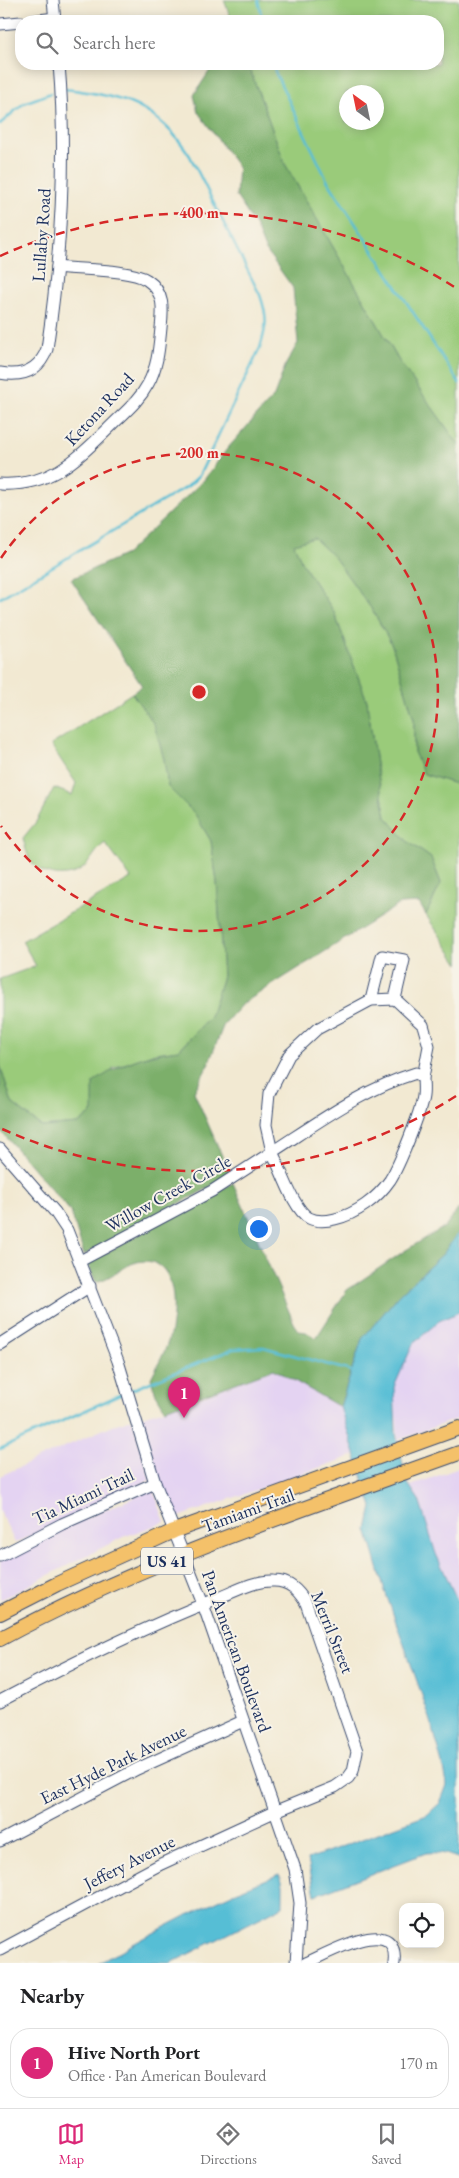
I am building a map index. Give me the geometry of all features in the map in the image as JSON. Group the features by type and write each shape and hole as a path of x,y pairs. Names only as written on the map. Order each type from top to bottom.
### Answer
{"main road":[{"name":"Tamiami Trail","path":"0,1613 57,1584 174,1531 459,1428"},
{"name":"Tamiami Trail","path":"0,1639 111,1584 182,1554 459,1453"}],"street":[{"path":"53,0 54,15"},
{"path":"0,24 15,23"},
{"name":"Lullaby Road","path":"0,373 19,375 28,372 40,363 45,356 49,340 57,267 62,182 59,70"},
{"name":"Ketona Road","path":"0,484 22,484 42,479 60,471 76,460 137,400 148,384 156,365 164,308 161,298 153,285 134,274 57,267"},
{"path":"371,1000 382,956 404,960 395,999"},
{"path":"395,999 422,1025 430,1046 423,1077 423,1097 407,1144 390,1181 365,1206 344,1217 325,1221 309,1218 300,1209 287,1186 272,1152 266,1126 270,1094 289,1055 317,1029 371,1000 395,999"},
{"name":"Willow Creek Circle","path":"80,1262 212,1191 352,1102 397,1079 416,1073 423,1077"},
{"name":"Pan American Boulevard","path":"0,1149 55,1212 71,1238 90,1286 132,1404 155,1483 202,1604 295,1869 300,1892 300,1919 296,1963"},
{"path":"0,1344 90,1286"},
{"name":"Tia Miami Trail","path":"0,1556 62,1524 155,1483"},
{"name":"Merril Street","path":"0,1701 86,1657 202,1604 258,1583 279,1581 294,1587 306,1603 357,1747 356,1764 353,1771 342,1783 276,1811"},
{"name":"East Hyde Park Avenue","path":"0,1841 129,1773 243,1721"},
{"name":"Jeffery Avenue","path":"0,1950 159,1865 276,1811"},
{"path":"306,1963 362,1939 374,1937 384,1938 392,1945 394,1963"}],"shaded area":[{"path":"459,1312 459,1418 398,1440 394,1387 413,1344 439,1321"},
{"path":"274,1369 340,1407 355,1455 173,1519 159,1481 140,1417 195,1399"},
{"path":"132,1419 150,1480 15,1543 0,1511 0,1476 113,1425"},
{"path":"459,1468 459,1604 436,1554 419,1500 410,1486"},
{"path":"153,1489 165,1522 123,1537 0,1600 0,1561 64,1528"}],"green space":[{"path":"224,0 459,0 459,445 399,361 285,164 250,70 444,70 444,15 230,15"},
{"path":"210,70 250,70 285,164 399,361 459,445 459,785 424,774 414,752 414,719 392,645 373,611 334,557 314,538 294,544 302,563 334,612 367,701 386,817 407,841 431,858 441,883 426,915 419,903 400,904 242,1004 224,1024 208,1065 194,1092 230,1174 210,1187 84,1255 71,1212 0,1130 0,1065 12,1103 42,1127 78,1124 93,1112 93,1083 113,1070 134,1060 179,1050 210,1017 223,976 217,882 211,841 195,814 168,787 164,759 154,724 132,693 142,686 71,579 126,554 204,480 227,449 274,396 286,364 298,343 293,288 265,249 255,225 236,196 238,167 198,112 194,95"},
{"path":"314,537 334,557 373,611 392,645 414,719 414,752 424,774 459,785 459,964 426,915 441,883 431,858 407,841 386,817 367,701 334,612 302,563 294,544"},
{"path":"132,693 154,724 164,759 168,787 195,814 211,841 217,882 223,976 210,1017 179,1050 155,1053 113,1068 93,1112 78,1124 42,1127 12,1103 0,1065 0,979 36,966 22,941 131,878 105,843 82,869 76,872 56,875 43,872 31,861 23,838 36,822 54,788 72,795 76,783 51,745"},
{"path":"233,1183 294,1323 299,1331 306,1332 316,1338 347,1290 406,1250 446,1226 459,1208 459,1232 443,1254 399,1295 362,1339 340,1407 274,1369 165,1409 156,1394 151,1378 162,1357 172,1326 173,1302 169,1279 164,1270 156,1264 145,1261 132,1264 96,1282 87,1263"}],"water":[{"path":"459,1232 459,1312 439,1321 413,1344 394,1387 396,1434 407,1482 419,1500 436,1554 459,1604 459,1860 443,1854 426,1853 315,1895 308,1859 427,1815 440,1803 447,1785 430,1718 385,1591 367,1530 372,1507 340,1407 362,1339 399,1295 443,1254"},
{"path":"280,1874 283,1885 283,1906 171,1963 99,1963 210,1904"}],"waterway":[{"path":"258,0 262,15"},
{"path":"274,70 327,180 459,383"},
{"path":"0,598 188,486 199,476 260,348 265,327 265,316 260,295 190,156 178,139 165,125 151,114 136,106 103,95 64,89"},
{"path":"0,124 24,103 51,93"},
{"path":"131,1390 233,1349 263,1347 355,1372"},
{"path":"0,1449 124,1393"}],"place":[{"name":"Hive North Port","path":"184,1418"}]}
